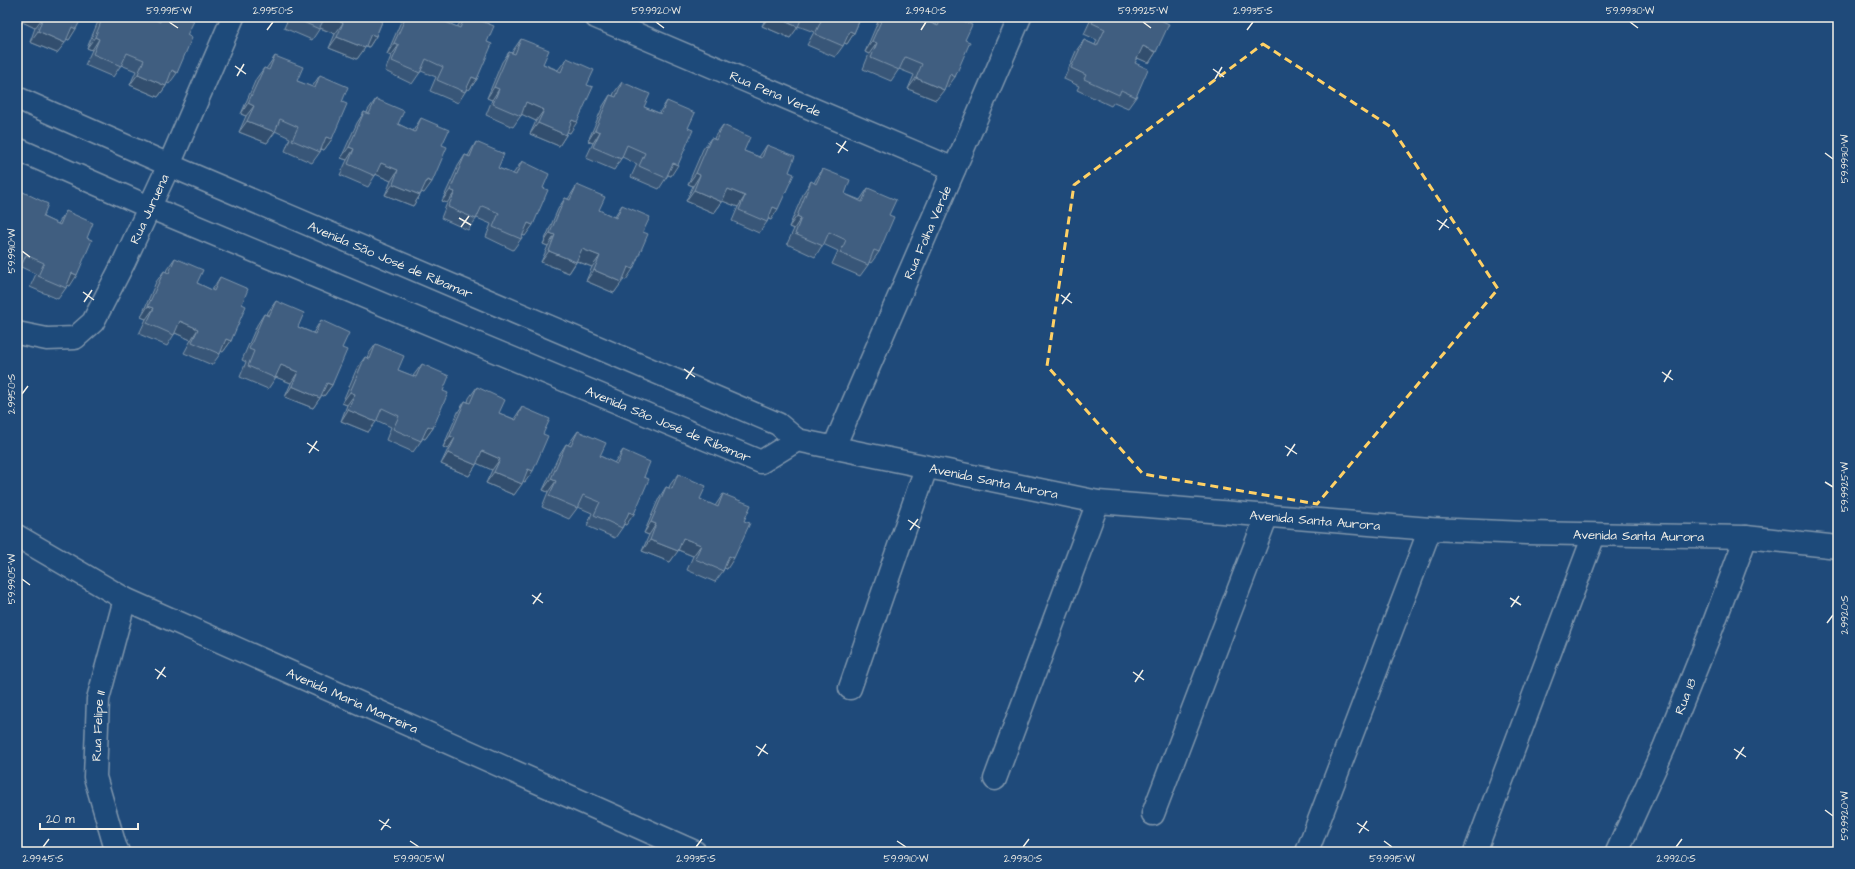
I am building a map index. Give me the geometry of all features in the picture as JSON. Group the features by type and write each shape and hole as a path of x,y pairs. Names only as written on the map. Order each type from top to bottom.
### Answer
{"street":[{"name":"Rua Juruena","path":"17,333 47,339 75,338 93,322 124,262 169,165 233,17"},
{"name":"Rua Pena Verde","path":"596,17 954,168"},
{"name":"Rua Folha Verde","path":"834,447 1020,17"},
{"name":"Avenida São José de Ribamar","path":"17,98 169,165 778,424 797,440 761,462 149,207 17,149"},
{"name":"Avenida Santa Aurora","path":"797,440 926,468 1098,502 1430,529 1594,535 1746,537 1838,547"},
{"path":"850,688 926,468"},
{"path":"995,778 1098,502"},
{"path":"1153,814 1267,515"},
{"path":"1307,852 1430,529"},
{"path":"1476,852 1594,535"},
{"name":"Avenida Maria Marreira","path":"17,536 125,599 695,852"},
{"name":"Rua 18","path":"1617,852 1664,748 1709,636 1746,537"},
{"name":"Rua Felipe II","path":"121,850 95,777 98,699 125,599"}],"highlighted area":[{"path":"1263,44 1391,127 1498,289 1317,504 1143,474 1047,366 1074,185"}],"building":[{"path":"17,17 22,17 20,23 17,22"},
{"path":"43,17 82,17 76,29 72,27 65,43 38,31"},
{"path":"103,17 149,17 160,22 162,17 186,17 194,21 187,35 192,38 177,73 172,70 166,86 138,74 144,60 127,53 121,66 93,54 99,39 95,37"},
{"path":"292,17 325,17 319,29"},
{"path":"328,17 384,17 376,36 371,34 365,48 337,37 343,23"},
{"path":"406,17 444,17 443,21 460,28 465,17 471,17 494,26 487,42 492,44 477,79 472,77 465,92 437,80 443,67 426,59 420,73 392,61 399,45 394,43"},
{"path":"775,17 802,17 798,27"},
{"path":"811,17 861,17 854,33 850,31 843,46 815,34 821,21"},
{"path":"883,17 922,17 921,19 938,26 942,17 955,17 972,25 965,40 970,42 955,77 950,74 944,90 916,78 922,64 905,57 899,70 871,58 877,43 872,41"},
{"path":"1095,17 1154,17 1169,24 1156,52 1143,46 1135,63 1148,69 1136,97 1121,90 1119,95 1084,79 1086,75 1071,68 1084,40 1097,46 1105,29 1092,23"},
{"path":"521,39 549,50 543,64 561,72 567,58 594,70 587,85 593,87 577,122 572,120 566,135 538,123 544,110 526,102 521,116 493,104 499,89 494,87 509,52 515,54"},
{"path":"275,56 303,67 297,81 315,88 320,75 348,87 342,102 347,104 332,139 326,137 320,152 292,140 298,127 280,119 275,132 247,121 254,106 248,103 264,68 269,70"},
{"path":"622,82 650,94 644,107 661,114 667,101 695,113 688,128 693,130 678,165 673,163 666,178 639,166 645,153 627,145 621,159 593,147 600,132 595,130 610,95 616,97"},
{"path":"376,99 404,111 398,124 415,132 421,118 449,130 442,145 447,147 432,182 427,180 420,195 393,184 398,170 381,163 375,176 348,164 354,149 349,147 364,112 369,114"},
{"path":"723,125 750,137 744,151 762,158 767,145 795,156 789,172 794,174 778,209 773,207 767,222 739,210 745,196 728,189 722,202 694,190 700,175 696,173 711,138 716,140"},
{"path":"476,142 504,154 498,168 516,175 522,161 549,174 543,188 548,190 533,225 528,223 521,239 493,227 499,213 482,206 476,219 448,207 455,192 450,190 465,155 470,157"},
{"path":"823,169 850,180 845,194 862,202 868,188 896,200 889,215 894,217 879,252 874,250 868,265 840,253 846,240 829,232 823,246 795,234 801,218 797,216 811,181 816,184"},
{"path":"577,185 605,197 599,210 616,218 622,205 650,217 643,232 648,234 633,269 628,267 622,282 594,270 600,256 582,249 576,262 549,251 555,235 550,233 565,198 570,200"},
{"path":"21,191 48,204 43,217 60,225 66,211 93,223 87,238 92,240 77,275 72,273 66,288 38,276 44,263 26,255 20,269 17,267 17,200"},
{"path":"175,258 203,270 197,283 214,291 220,277 248,289 242,304 246,306 231,341 226,339 220,354 192,342 198,329 180,321 174,335 147,323 154,308 148,306 164,271 169,273"},
{"path":"276,301 304,313 298,327 315,334 321,320 349,333 342,348 347,350 332,385 327,383 320,398 292,386 298,372 281,365 275,378 248,366 254,351 249,349 264,314 269,316"},
{"path":"376,344 404,356 398,370 416,377 422,364 449,376 443,391 448,393 433,428 428,426 421,441 393,429 399,416 382,408 376,422 348,410 355,394 350,392 365,357 370,359"},
{"path":"477,387 505,400 499,413 516,420 522,407 550,419 543,434 548,436 533,471 528,469 522,484 494,472 500,459 482,451 476,465 448,453 455,438 450,436 465,401 470,403"},
{"path":"578,431 606,443 600,456 617,464 623,450 650,462 644,477 649,479 634,514 629,512 622,528 594,515 600,502 583,495 577,508 549,496 556,481 551,479 566,444 571,446"},
{"path":"678,474 706,486 700,499 718,507 723,494 751,505 744,521 750,523 734,558 729,556 723,571 695,559 701,545 683,538 678,551 650,540 656,524 651,522 666,487 672,489"}]}
